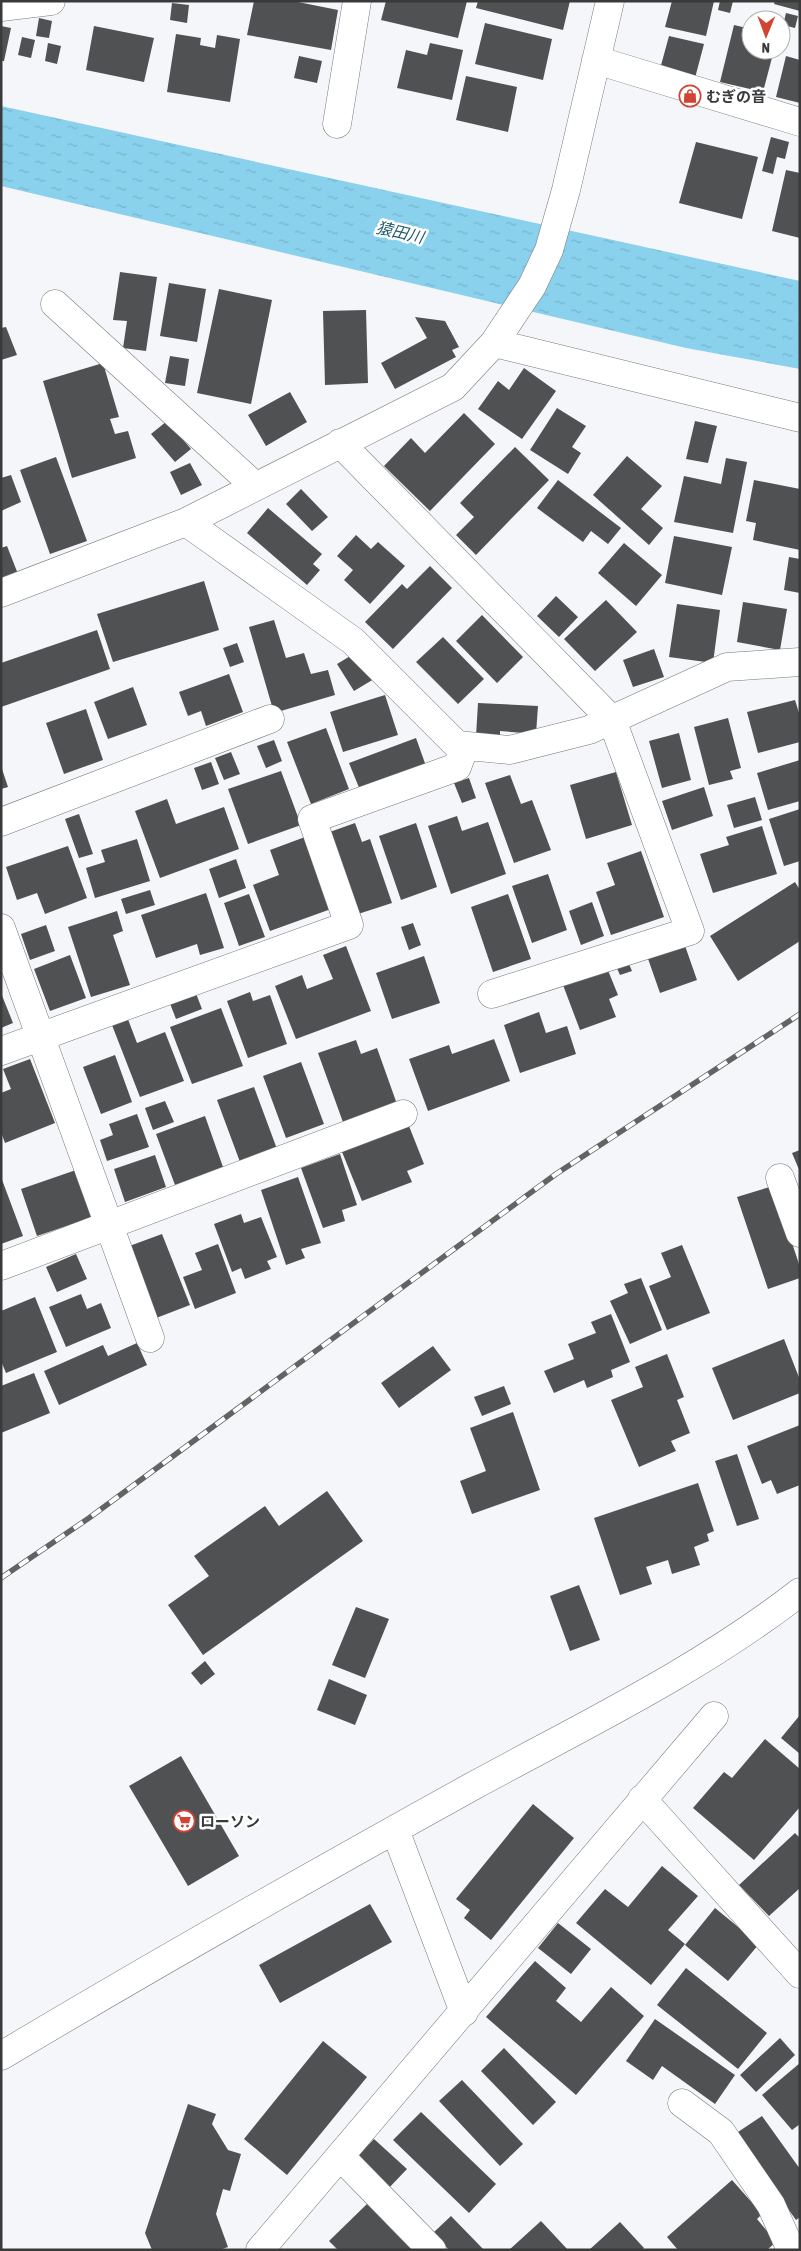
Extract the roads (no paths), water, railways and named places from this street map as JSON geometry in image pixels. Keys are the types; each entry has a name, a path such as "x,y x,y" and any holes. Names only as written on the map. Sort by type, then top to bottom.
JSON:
{"street":[{"path":"1,7 51,1"},
{"path":"337,124 357,1"},
{"path":"1,593 186,522 453,387 494,343 532,286 549,250 566,190 610,1"},
{"path":"596,60 800,122"},
{"path":"55,304 255,486"},
{"path":"494,343 800,418"},
{"path":"340,443 612,720 690,930 492,994"},
{"path":"186,522 353,641 457,745 510,750 589,730 727,667 800,662"},
{"path":"1,822 270,719"},
{"path":"1,1051 349,925 312,819 457,767 465,746"},
{"path":"1,928 150,1338"},
{"path":"1,1266 403,1114"},
{"path":"780,1178 800,1233"},
{"path":"1,2056 395,1830 656,1686 756,1626 800,1592"},
{"path":"260,2250 714,1716"},
{"path":"642,1799 800,1974"},
{"path":"395,1830 464,2012"},
{"path":"682,2103 721,2132 771,2205 791,2250"},
{"path":"341,2157 432,2250"}],"water":[{"name":"猿田川","path":"1,106 800,281 800,369 686,348 1,186"}],"railway":[{"path":"1,1578 89,1518 556,1174 800,1014"}],"place":[{"name":"むぎの音","path":"690,96"},
{"name":"ローソン","path":"184,1821"}]}
